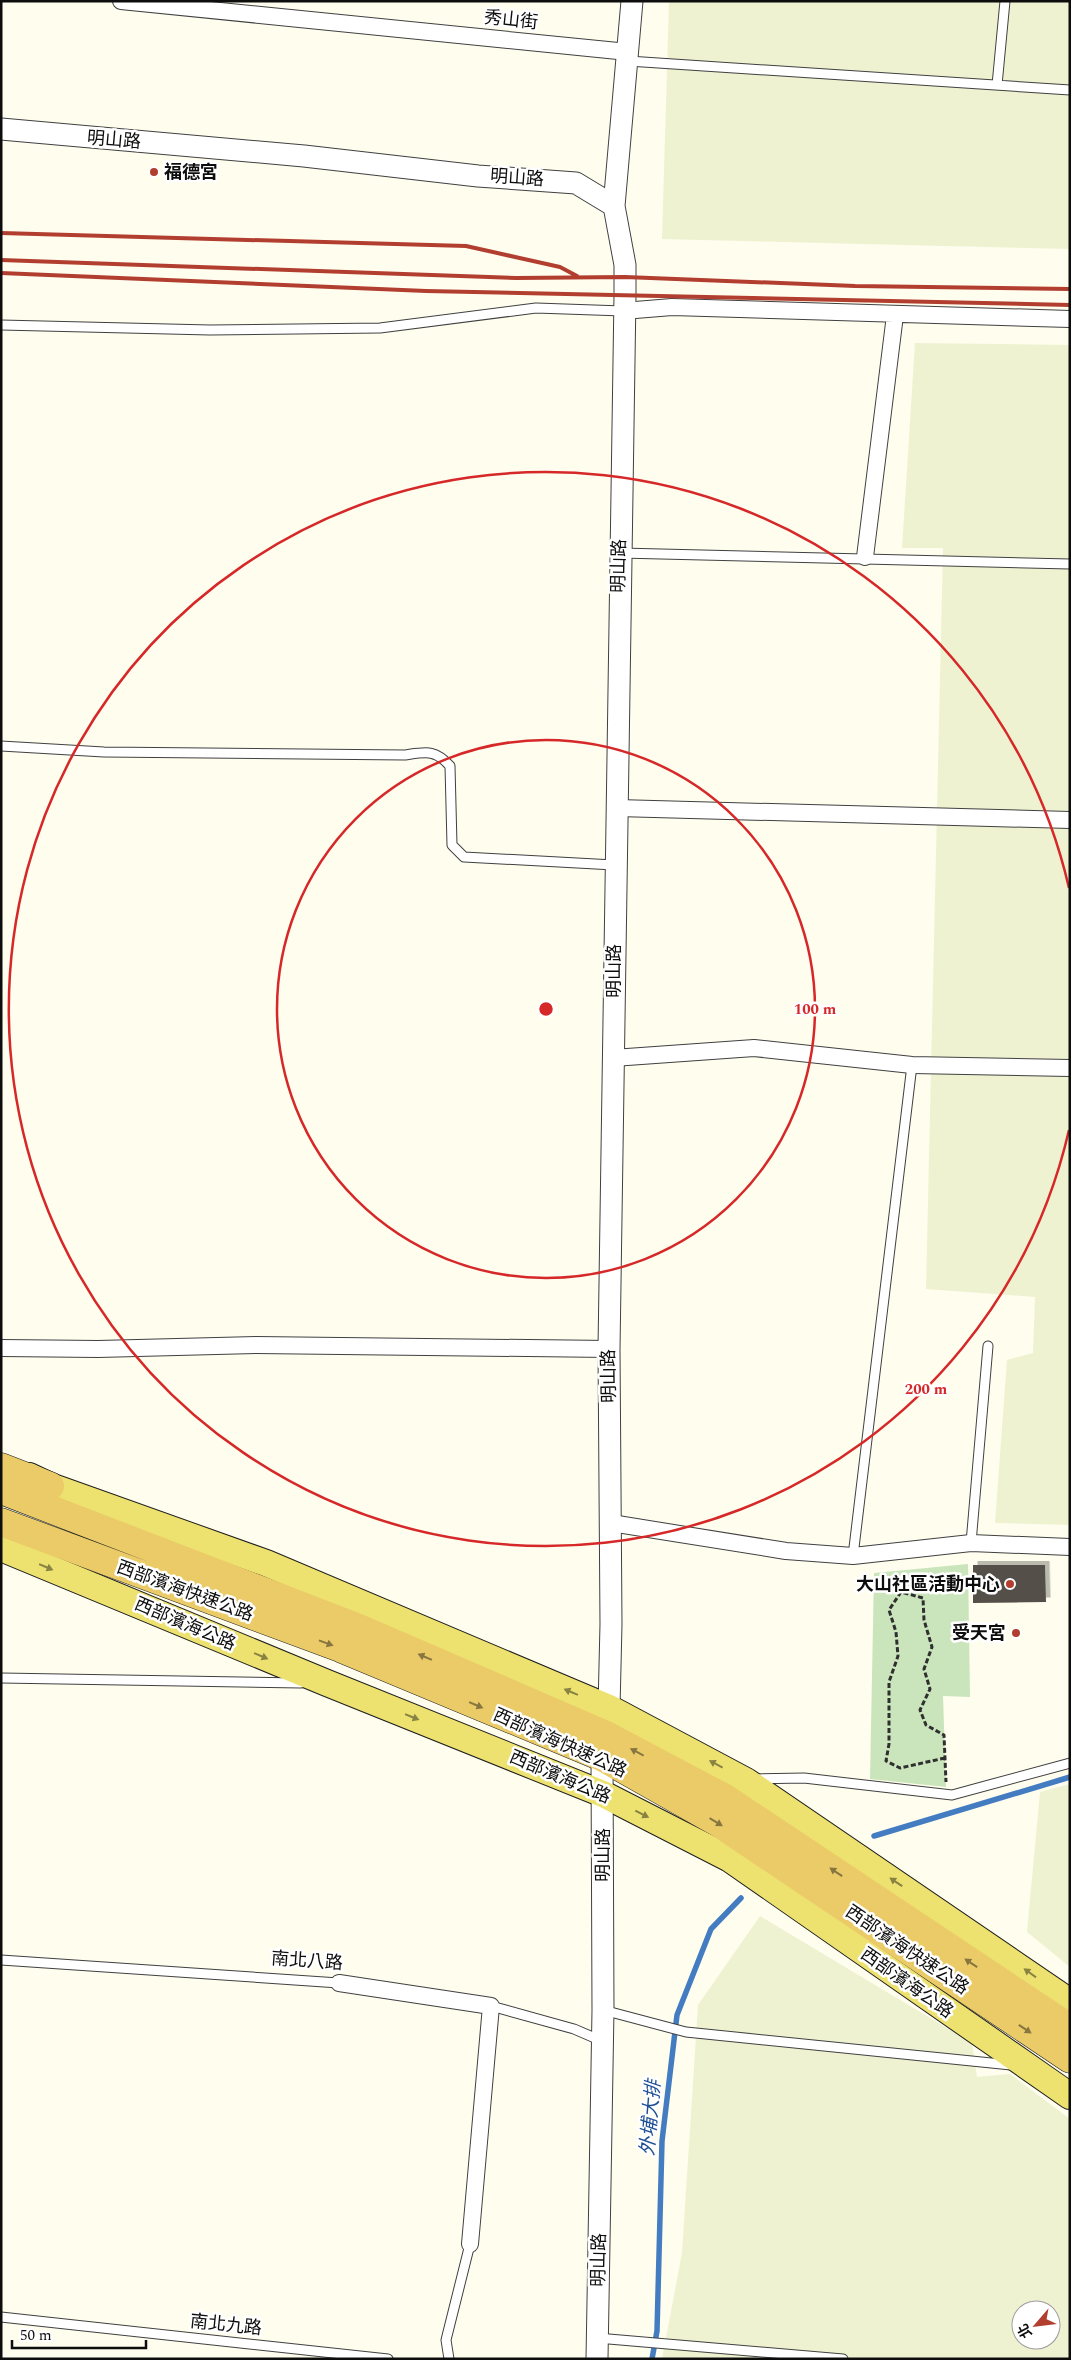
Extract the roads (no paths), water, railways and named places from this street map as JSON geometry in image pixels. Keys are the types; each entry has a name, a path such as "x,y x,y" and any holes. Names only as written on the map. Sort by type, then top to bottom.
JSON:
{"highway":[{"path":"1,1467 50,1486"},
{"name":"西部濱海快速公路","path":"1,1490 360,1628 604,1733 724,1798 1070,2028"},
{"name":"西部濱海快速公路","path":"1,1522 340,1648 604,1733 717,1822 1070,2059"}],"main road":[{"path":"1,1463 50,1486 266,1563 604,1733 744,1779 1014,1961 1070,2002"},
{"name":"西部濱海公路","path":"1,1548 327,1683 603,1794 730,1860 1070,2096"}],"street":[{"name":"秀山街","path":"121,1 628,57"},
{"path":"614,206 632,1"},
{"name":"明山路","path":"1,130 304,156 478,176 576,183 614,206 624,265 617,808 614,865 609,1349 611,1523 604,1733 603,2010 597,2348"},
{"path":"623,311 672,307 1070,319"},
{"path":"865,557 896,315"},
{"path":"617,808 1070,820"},
{"path":"613,1058 754,1048 912,1065 1070,1068"},
{"path":"1,1348 98,1349 256,1345 609,1349"},
{"path":"611,1523 786,1552 853,1556 971,1543 1070,1547"},
{"name":"南北八路","path":"339,1983 491,2006"},
{"path":"470,2244 491,2006"}],"lane":[{"path":"997,85 1005,1"},
{"path":"628,57 1070,90"},
{"path":"1,324 210,330 380,328 536,308 623,311"},
{"path":"620,552 865,557 1070,564"},
{"path":"1,746 104,752 405,755 424,752 440,754 450,766 452,845 464,857 614,865"},
{"path":"853,1556 912,1065"},
{"path":"971,1543 988,1346"},
{"path":"1,1678 327,1683"},
{"path":"744,1779 804,1778 952,1795 1070,1763"},
{"name":"南北八路","path":"1,1960 339,1983"},
{"name":"南北八路","path":"491,2006 574,2029 602,2041"},
{"path":"603,2010 686,2032 1026,2066"},
{"path":"449,2359 446,2340 470,2244"},
{"name":"南北九路","path":"1,2317 388,2359"},
{"path":"597,2348 646,2342 842,2359"}],"waterway":[{"path":"874,1836 1070,1777"},
{"name":"外埔大排","path":"652,2359 657,2331 662,2141 677,2015 711,1929 741,1898"}],"railway":[{"path":"1,233 466,246 560,267 577,276"},
{"path":"1,260 516,278 625,277 855,286 1070,289"},
{"path":"1,273 426,291 1070,305"}],"place":[{"name":"福德宮","path":"154,172"},
{"name":"大山社區活動中心","path":"1010,1584"},
{"name":"受天宮","path":"1016,1633"}]}
